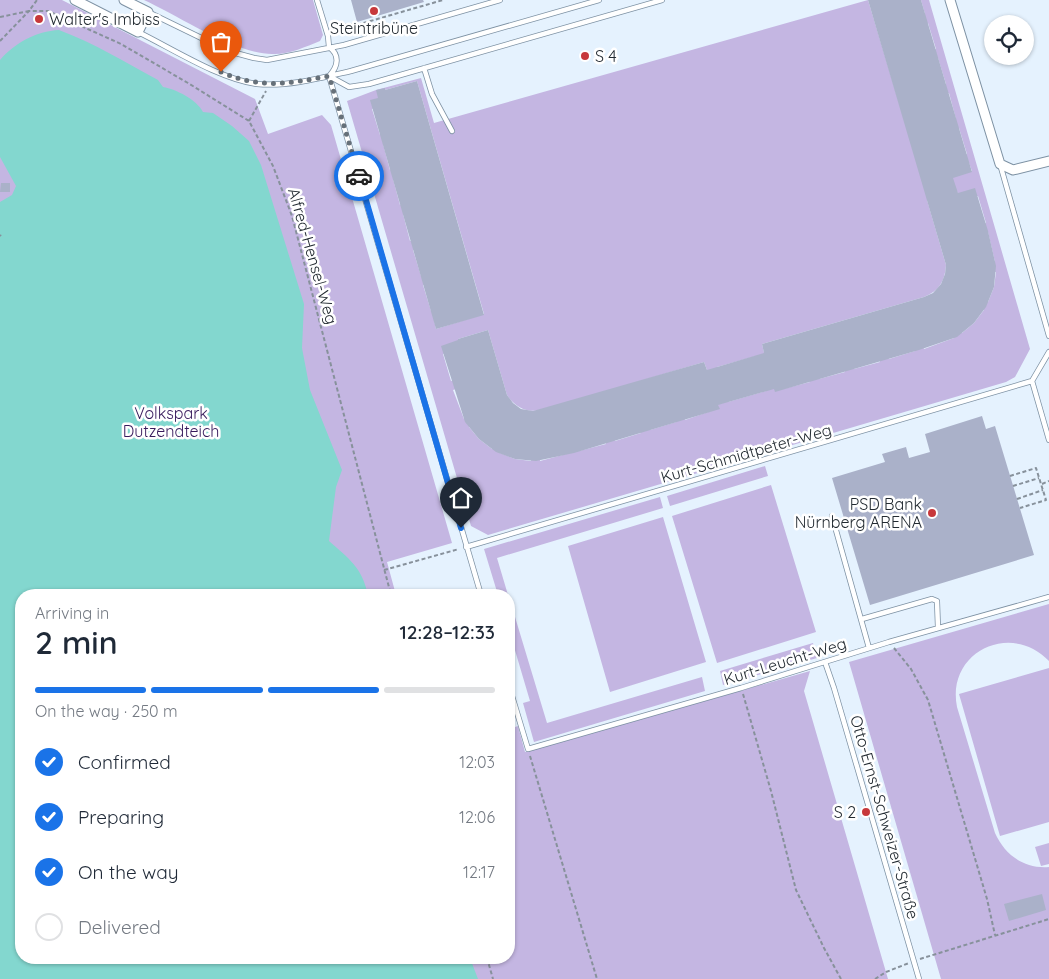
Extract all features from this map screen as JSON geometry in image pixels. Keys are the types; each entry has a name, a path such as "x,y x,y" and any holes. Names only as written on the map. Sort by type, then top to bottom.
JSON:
{"street":[{"path":"75,0 138,32 148,12 124,0"},
{"path":"950,0 1000,164 1013,170 1049,161"}],"lane":[{"path":"317,0 328,36 328,47"},
{"path":"148,12 216,46 254,58 275,59 344,45 500,0"},
{"path":"138,32 230,76 251,82 270,84 295,83 329,76 599,0"},
{"path":"329,76 349,87 369,84 662,0"},
{"path":"328,47 334,52 337,60 334,70 329,76"},
{"path":"424,68 432,94 452,131"},
{"path":"329,76 479,589"},
{"path":"1000,164 1049,336"},
{"path":"1049,352 1032,381 1049,440"},
{"name":"Kurt-Schmidtpeter-Weg","path":"466,547 1032,381"},
{"path":"832,516 870,648"},
{"name":"Kurt-Leucht-Weg","path":"528,749 741,688 888,642 1049,597"},
{"path":"862,619 932,599 937,601 938,628"},
{"name":"Otto-Ernst-Schweizer-Straße","path":"825,662 837,697 919,979"},
{"path":"515,706 528,749"}],"path":[{"path":"0,40 30,11 37,0"},
{"path":"324,24 360,24 443,0"},
{"path":"0,17 43,10 53,13 121,44 249,121 270,84"},
{"name":"Alfred-Hensel-Weg","path":"249,121 273,166 292,216 389,589"},
{"path":"1010,476 1036,468 1043,490 1046,500 1020,508"},
{"path":"1013,486 1039,478"},
{"path":"1041,484 1049,481"},
{"path":"1017,499 1043,490"},
{"path":"384,570 466,547"},
{"path":"888,642 911,669 928,700 996,935"},
{"path":"741,688 772,791 796,890 841,979"},
{"path":"528,749 596,979"},
{"path":"875,979 886,972 914,961 1049,919"},
{"path":"489,964 493,979"}],"green space":[{"name":"Volkspark Dutzendteich","path":"0,0 62,0 255,99 268,134 322,115 331,125 452,543 387,562 394,589 15,589 15,964 515,964 515,727 518,726 525,752 810,671 804,691 888,979 0,979"},
{"path":"144,0 313,0 323,35 320,41 290,52 272,54 257,52 224,41"},
{"path":"868,0 924,186 972,171 969,163 952,168 950,159 967,154 959,128 942,133 939,124 956,119 949,93 931,98 929,89 946,84 938,58 921,63 919,54 936,49 928,23 911,27 909,19 925,14 921,0 929,0 1030,349 1015,377 1006,382 488,535 471,526 347,101 376,90 421,78 434,123","holes":["417,81 484,314 436,329 434,320 451,315 448,306 431,311 423,285 441,280 438,271 421,276 413,250 430,244 428,236 410,241 403,214 420,209 417,201 400,205 393,179 410,174 407,166 390,170 383,144 399,139 397,131 380,135 372,109 389,104 385,90","957,191 960,201 978,196 986,223 968,228 971,237 988,232 995,262 977,263 977,272 996,272 994,287 988,302 972,294 968,301 984,310 974,323 962,333 952,318 944,323 954,338 924,349 918,331 910,334 915,351 889,359 883,342 875,345 880,362 854,369 848,352 840,354 845,372 819,379 813,362 805,364 810,382 783,389 777,372 769,374 762,344 924,297 934,292 940,285 943,281 946,265 927,200","488,330 507,395 514,403 527,410 543,410 704,362 715,391 706,394 711,411 685,420 680,402 671,404 676,422 650,430 645,413 636,415 641,433 615,441 610,424 601,426 606,444 579,451 575,434 566,436 570,453 540,461 539,443 531,443 531,461 515,459 500,453 508,437 501,433 492,449 479,439 469,427 484,417 480,410 464,419 453,390 471,384 468,376 451,381 443,354 461,349 458,339","756,356 766,391 728,402 717,367"]},
{"path":"765,466 768,476 670,506 667,496"},
{"path":"771,485 816,632 717,663 672,516"},
{"path":"660,497 663,508 497,558 506,589 496,589 484,549"},
{"path":"663,517 706,662 610,692 568,546"},
{"path":"1049,604 1049,661 1034,649 1017,644 1000,643 985,648 971,658 961,671 956,688 957,707 999,841 1016,859 1031,866 1049,867 1049,979 941,979 849,662"},
{"path":"515,617 547,723 702,677 705,691 534,742 523,703 530,701 515,650"},
{"path":"813,643 817,658 723,685 720,671"},
{"path":"1049,668 1049,822 1000,836 959,694"},
{"path":"1049,843 1049,864 1041,866 1035,847"}],"shaded area":[{"name":"Volkspark Dutzendteich","path":"59,30 85,41 158,80 163,87 174,90 196,103 203,112 213,113 249,141 261,165 304,304 302,348 310,390 342,470 336,487 329,541 354,564 366,589 15,589 15,964 472,964 478,979 0,979 0,202 12,195 16,186 0,157 0,60 19,43 34,35"}],"building":[{"name":"Steintribüne","path":"351,0 423,0 424,2 357,22"},
{"path":"868,0 921,0 972,172 953,178 958,193 975,188 996,266 994,287 986,307 974,323 957,337 919,350 775,392 774,389 718,405 720,409 574,453 536,461 515,459 496,452 479,439 465,422 441,346 458,339 488,330 507,395 521,409 533,411 704,362 707,370 764,353 762,344 924,297 933,293 941,284 946,265"},
{"path":"417,81 484,315 436,329 370,100 378,98 376,90 385,88 385,90"},
{"path":"1,183 10,183 10,192 0,192"},
{"name":"PSD Bank Nürnberg ARENA","path":"982,416 986,429 995,426 1034,555 870,605 832,478 885,462 882,454 906,447 909,458 930,452 925,434"},
{"path":"1042,894 1046,910 1009,921 1004,904"}],"way so far":[{"path":"221,72 244,81 259,84 295,83 329,76 359,176"}],"place":[{"name":"Steintribüne","path":"374,11"},
{"name":"Walter's Imbiss","path":"39,19"},
{"name":"S 4","path":"585,56"},
{"name":"PSD Bank Nürnberg ARENA","path":"932,513"},
{"name":"S 2","path":"866,812"}],"route":[{"path":"359,176 461,528"}]}
